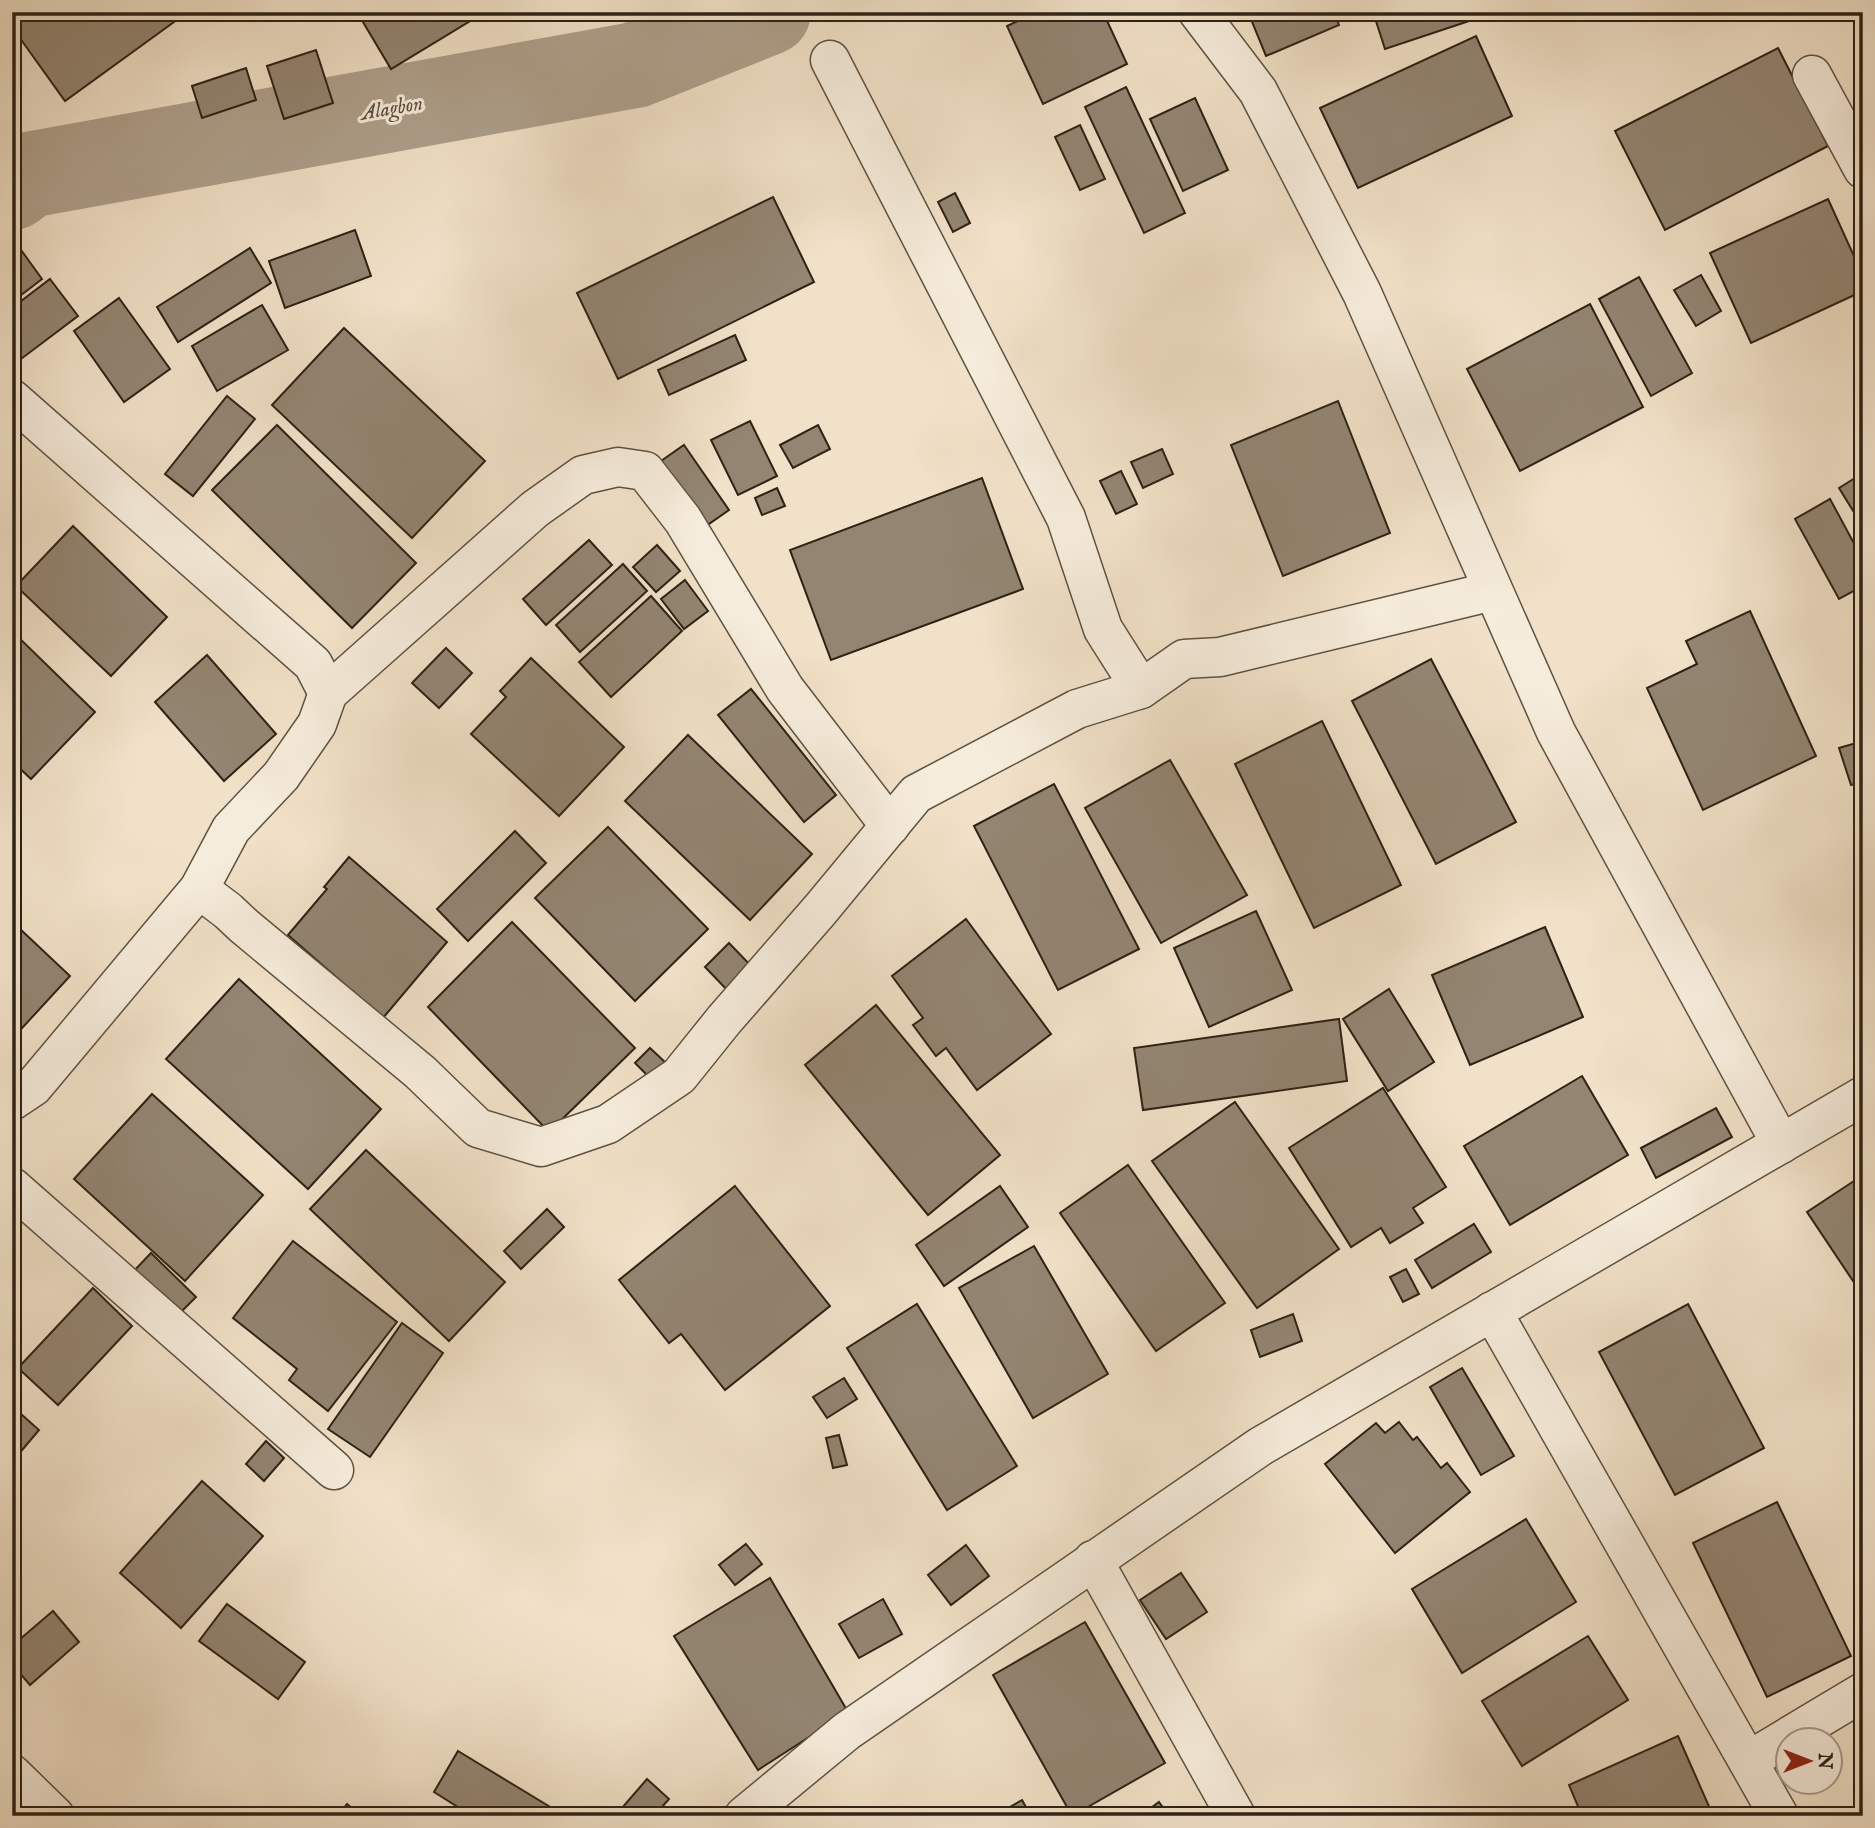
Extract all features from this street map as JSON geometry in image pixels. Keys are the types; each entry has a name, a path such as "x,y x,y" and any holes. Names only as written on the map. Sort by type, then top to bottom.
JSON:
{"street":[{"path":"1198,12 1258,91 1271,114 1362,293 1556,732 1781,1143"},
{"path":"830,60 1066,518 1103,629 1141,689"},
{"path":"1812,75 1863,169"},
{"path":"12,399 313,664 328,693"},
{"path":"12,1101 33,1087 199,889 232,829 281,776 317,724 328,693 535,509 583,475 618,467 645,471 683,520 785,689 890,826"},
{"path":"199,889 420,1072 478,1128 541,1147 608,1124 679,1076 916,794 1077,709 1141,689 1184,659 1220,657 1493,590"},
{"path":"744,1816 847,1731 1261,1446 1863,1096"},
{"path":"12,1187 334,1470"},
{"path":"1492,1311 1779,1816"},
{"path":"1093,1560 1236,1816"},
{"path":"1748,1762 1863,1692"},
{"path":"12,1774 55,1816"}],"building":[{"path":"12,12 168,12 174,22 65,101 12,27"},
{"path":"357,12 472,12 475,18 391,69"},
{"path":"1037,12 1103,12 1127,64 1043,104 1007,26"},
{"path":"1248,12 1334,12 1339,25 1266,56"},
{"path":"1380,12 1483,12 1484,16 1385,49 1374,15"},
{"path":"1476,36 1512,116 1358,188 1320,108"},
{"path":"1778,48 1828,146 1665,230 1615,131"},
{"path":"316,50 333,103 284,119 267,66"},
{"path":"246,68 256,100 202,118 192,86"},
{"path":"1126,87 1185,213 1144,233 1085,107"},
{"path":"1195,98 1228,170 1183,191 1150,119"},
{"path":"1080,125 1105,179 1080,190 1055,137"},
{"path":"955,193 970,223 953,232 938,202"},
{"path":"773,197 814,282 618,379 577,293"},
{"path":"1828,199 1863,276 1863,291 1751,343 1710,253"},
{"path":"355,230 371,276 285,308 269,261"},
{"path":"16,243 42,279 12,302 12,246"},
{"path":"250,248 271,283 178,342 157,307"},
{"path":"1701,275 1721,311 1696,326 1674,290"},
{"path":"1639,277 1692,373 1651,396 1599,299"},
{"path":"50,279 78,316 17,362 12,356 12,308"},
{"path":"119,298 170,369 124,402 74,331"},
{"path":"1590,304 1643,407 1520,471 1467,369"},
{"path":"262,305 288,350 217,391 192,346"},
{"path":"344,328 485,461 412,538 272,405"},
{"path":"735,335 746,360 669,395 658,370"},
{"path":"227,396 255,419 193,496 165,474"},
{"path":"1338,401 1390,533 1283,576 1231,445"},
{"path":"750,421 777,476 738,495 711,440"},
{"path":"277,425 416,563 352,628 212,490"},
{"path":"818,425 830,449 793,468 780,445"},
{"path":"684,445 729,510 706,526 661,461"},
{"path":"1162,449 1173,474 1143,488 1131,462"},
{"path":"1121,471 1137,504 1116,514 1100,481"},
{"path":"1863,473 1863,527 1839,488"},
{"path":"982,478 1023,589 831,660 790,550"},
{"path":"777,488 785,506 762,515 755,498"},
{"path":"1830,499 1863,560 1863,586 1839,599 1795,519"},
{"path":"73,526 167,617 111,676 16,586"},
{"path":"589,540 612,565 546,625 523,599"},
{"path":"657,545 680,571 656,592 633,567"},
{"path":"623,564 647,591 580,652 556,625"},
{"path":"685,580 708,611 684,629 661,599"},
{"path":"651,596 682,631 611,697 579,662"},
{"path":"1750,611 1816,756 1703,810 1647,688 1697,664 1686,641"},
{"path":"12,631 95,712 31,779 12,761"},
{"path":"446,648 472,673 439,708 412,683"},
{"path":"207,655 276,734 224,781 155,702"},
{"path":"531,658 624,747 559,816 471,734 506,697 500,691"},
{"path":"1431,659 1516,822 1436,864 1352,701"},
{"path":"751,689 836,795 804,822 718,715"},
{"path":"1322,721 1401,885 1314,928 1235,764"},
{"path":"688,735 812,854 750,920 625,801"},
{"path":"1863,741 1863,781 1851,785 1839,748"},
{"path":"1170,760 1247,895 1161,943 1085,808"},
{"path":"1054,784 1139,949 1058,990 974,826"},
{"path":"608,827 708,929 635,1001 535,898"},
{"path":"515,831 546,863 468,941 437,909"},
{"path":"349,857 447,942 383,1018 288,935 327,889 324,887"},
{"path":"1256,911 1292,990 1209,1027 1174,948"},
{"path":"966,919 1051,1034 977,1090 946,1048 936,1056 913,1025 923,1018 892,976"},
{"path":"512,922 635,1048 549,1132 428,1007"},
{"path":"1545,927 1583,1017 1470,1065 1432,975"},
{"path":"19,928 70,976 12,1039 12,935"},
{"path":"729,943 755,970 731,994 705,967"},
{"path":"239,979 381,1109 308,1189 166,1059"},
{"path":"1389,989 1434,1062 1388,1091 1343,1019"},
{"path":"876,1005 1000,1155 928,1215 805,1065"},
{"path":"1339,1019 1347,1081 1143,1110 1134,1048"},
{"path":"650,1048 666,1063 651,1079 635,1063"},
{"path":"1582,1076 1628,1155 1510,1225 1464,1146"},
{"path":"1383,1088 1446,1187 1413,1208 1423,1223 1390,1243 1381,1228 1351,1247 1289,1148"},
{"path":"152,1094 263,1195 185,1281 74,1179"},
{"path":"1235,1102 1339,1249 1257,1308 1152,1161"},
{"path":"1716,1108 1732,1137 1656,1178 1641,1148"},
{"path":"366,1150 505,1282 449,1341 310,1209"},
{"path":"1128,1165 1225,1303 1156,1351 1060,1213"},
{"path":"1863,1175 1863,1296 1807,1212"},
{"path":"735,1186 830,1306 725,1390 681,1334 669,1343 619,1280"},
{"path":"1000,1186 1028,1227 944,1286 916,1245"},
{"path":"547,1209 564,1227 521,1269 504,1251"},
{"path":"1474,1224 1491,1252 1432,1288 1415,1260"},
{"path":"293,1241 397,1322 328,1411 289,1380 297,1369 233,1318"},
{"path":"1034,1246 1108,1374 1033,1418 959,1288"},
{"path":"151,1253 196,1297 174,1319 131,1274"},
{"path":"1406,1269 1419,1294 1403,1302 1390,1277"},
{"path":"93,1288 132,1326 58,1405 18,1368"},
{"path":"917,1304 1017,1466 947,1510 847,1348"},
{"path":"1688,1304 1764,1448 1675,1495 1599,1352"},
{"path":"1293,1314 1302,1341 1260,1357 1251,1330"},
{"path":"402,1323 443,1353 370,1457 328,1429"},
{"path":"1462,1368 1514,1456 1481,1475 1430,1387"},
{"path":"844,1378 857,1399 827,1418 813,1397"},
{"path":"12,1406 39,1430 12,1462"},
{"path":"1399,1422 1413,1440 1417,1437 1441,1468 1447,1463 1470,1492 1395,1553 1325,1464 1376,1423 1385,1433"},
{"path":"839,1435 847,1465 833,1468 826,1438"},
{"path":"266,1441 284,1458 264,1481 246,1464"},
{"path":"202,1481 263,1536 181,1628 120,1573"},
{"path":"1777,1502 1851,1656 1767,1697 1693,1543"},
{"path":"1526,1519 1576,1602 1462,1673 1412,1589"},
{"path":"746,1544 762,1564 735,1585 719,1565"},
{"path":"966,1545 989,1576 951,1605 928,1575"},
{"path":"1181,1573 1207,1612 1166,1639 1140,1600"},
{"path":"770,1578 848,1712 758,1770 674,1636"},
{"path":"883,1599 902,1634 859,1658 839,1624"},
{"path":"227,1604 305,1662 278,1699 199,1641"},
{"path":"53,1611 79,1642 30,1685 12,1664 12,1646"},
{"path":"1085,1622 1165,1763 1072,1816 993,1675"},
{"path":"1588,1636 1628,1700 1522,1766 1482,1701"},
{"path":"1678,1736 1711,1811 1699,1816 1582,1816 1569,1785"},
{"path":"458,1751 565,1816 472,1816 434,1792"},
{"path":"647,1779 669,1799 654,1816 615,1816"},
{"path":"1022,1800 1031,1816 994,1816"},
{"path":"1159,1802 1169,1816 1140,1816"},
{"path":"347,1804 362,1816 338,1816"}],"waterway":[{"name":"Alagbon","path":"12,187 28,175 635,65 768,12"}]}
